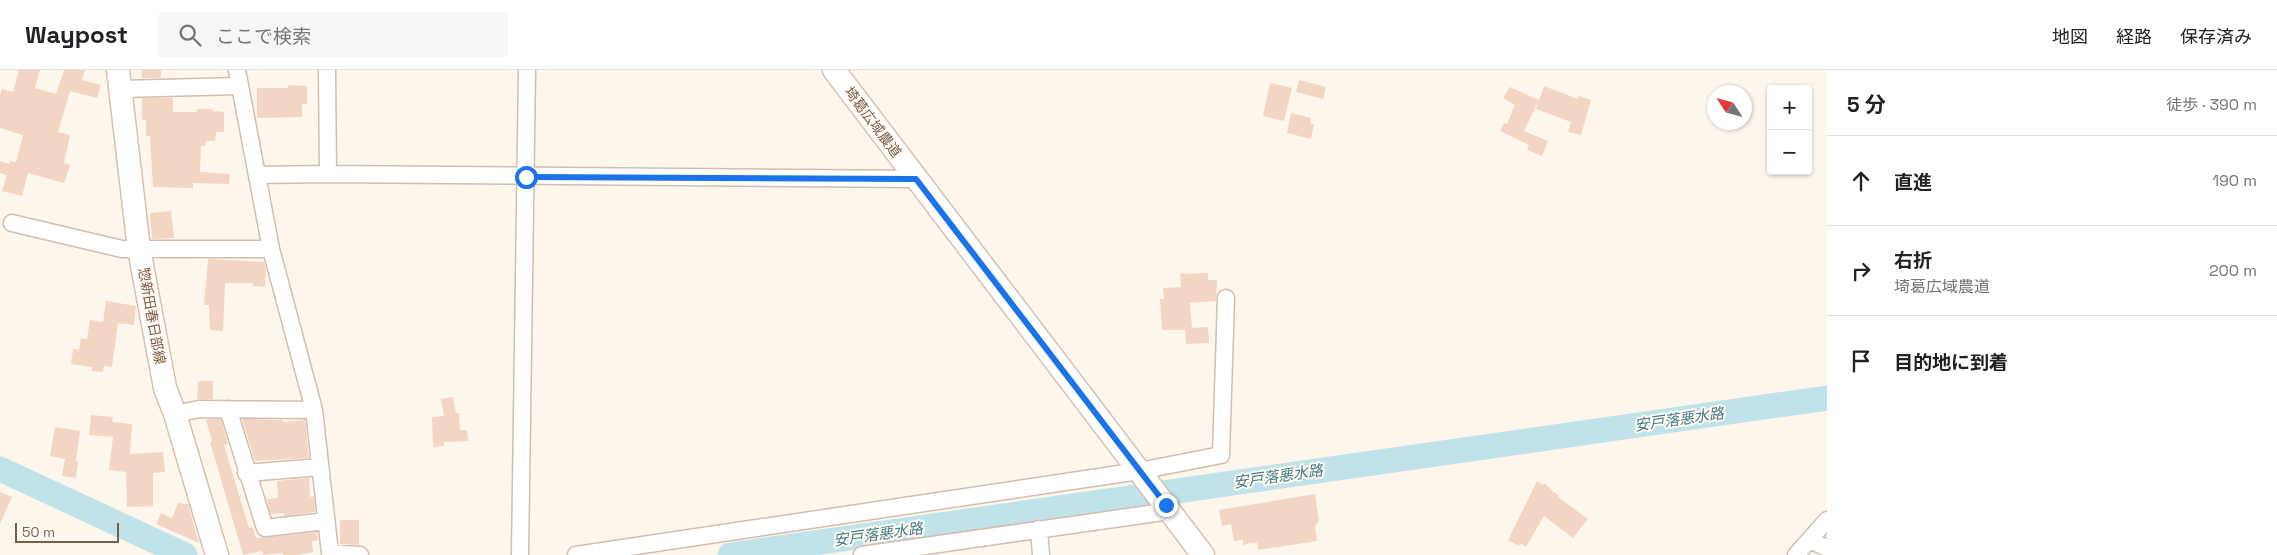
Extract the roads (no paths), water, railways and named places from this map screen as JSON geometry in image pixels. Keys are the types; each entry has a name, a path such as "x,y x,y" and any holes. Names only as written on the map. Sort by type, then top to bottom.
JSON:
{"street":[{"path":"326,70 328,174"},
{"path":"520,555 527,70"},
{"name":"埼葛広域農道","path":"834,70 1203,555"},
{"path":"119,80 239,78 271,249 314,410 330,554 360,555"},
{"name":"惣新田春日部線","path":"119,80 140,249 165,388 175,414 217,555"},
{"path":"257,175 916,179"},
{"path":"12,223 122,249 271,249"},
{"path":"576,555 1141,474 1221,455 1226,298"},
{"path":"175,414 200,409 314,410"},
{"path":"228,409 246,473 265,528 326,521"},
{"path":"246,473 320,467"},
{"path":"862,555 1168,508"},
{"path":"1796,555 1827,520"},
{"path":"1039,529 1041,555"},
{"path":"1810,540 1827,548"}],"waterway":[{"name":"安戸落悪水路","path":"730,555 1827,398"},
{"name":"安戸落悪水路","path":"0,469 185,555"}]}
